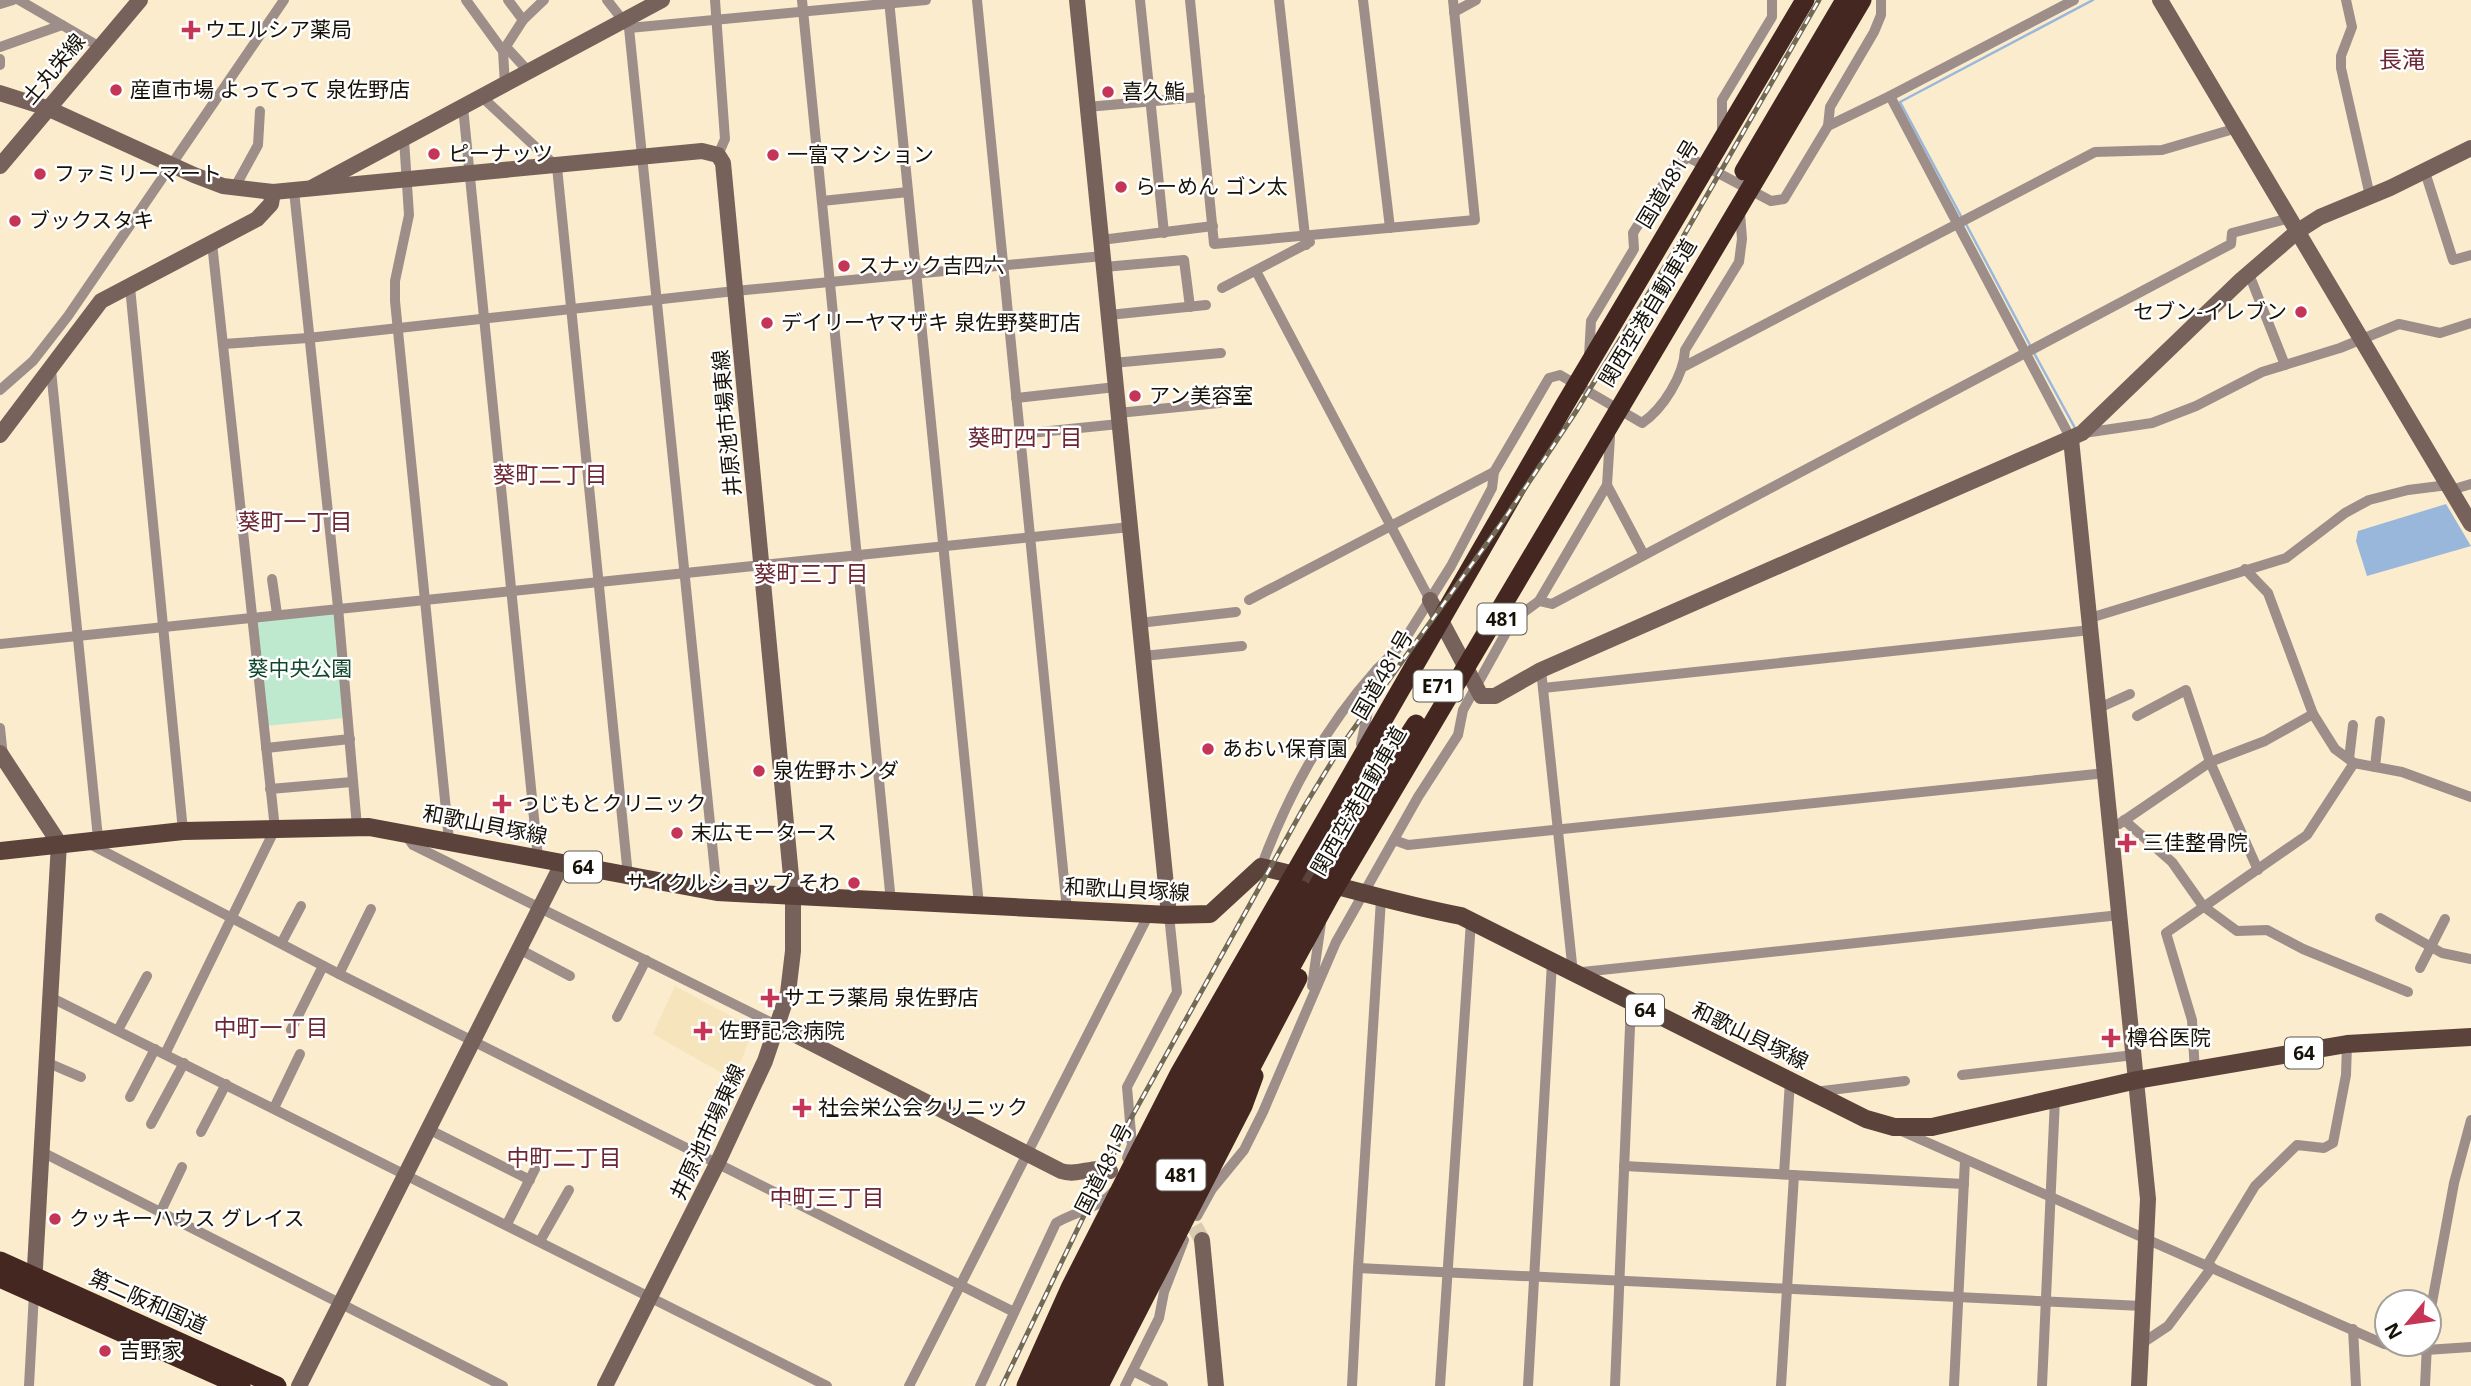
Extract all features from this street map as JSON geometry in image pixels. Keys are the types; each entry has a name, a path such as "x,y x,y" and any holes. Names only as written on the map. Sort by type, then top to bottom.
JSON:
{"highway":[{"name":"国道481号","path":"1026,1386 1047,1334 1173,1084 1589,362 1805,0"},
{"name":"関西空港自動車道","path":"1073,1386 1145,1232 1406,739 1845,0"},
{"name":"関西空港自動車道","path":"1055,1386 1116,1258 1193,1110 1372,807 1863,0"},
{"name":"481","path":"1073,1386 1221,1100 1342,886 1473,680 1740,213 1868,0"},
{"path":"1083,1386 1310,954 1348,888 1372,807"},
{"path":"1032,1386 1177,1106 1266,946 1326,851 1372,807"},
{"name":"481","path":"1042,1386 1198,1086 1244,959"},
{"name":"481","path":"1099,1386 1242,1106 1296,968"},
{"name":"第二阪和国道","path":"0,1261 34,1285 241,1386"},
{"name":"第二阪和国道","path":"0,1278 34,1285 277,1386"},
{"path":"1089,1386 1108,1340"},
{"path":"1042,1386 1056,1341"}],"main road":[{"name":"和歌山貝塚線","path":"0,851 89,839 183,831 357,827 449,840 717,892 1169,915 1210,914 1261,867 1342,886 1381,899 1461,916 1866,1119 1894,1127 1932,1127 2137,1080 2195,1073 2347,1044 2471,1037"}],"street":[{"name":"土丸栄線","path":"0,166 140,0"},
{"path":"0,390 33,360 61,325 284,0"},
{"path":"466,0 504,49 529,72"},
{"path":"508,0 523,20"},
{"path":"505,85 504,49 523,20 544,0"},
{"path":"607,0 627,24 717,892"},
{"path":"300,191 627,24 662,0"},
{"path":"0,93 47,108 170,164 235,187 273,192 470,176 702,151 718,155 725,139 715,0"},
{"path":"802,0 891,902"},
{"path":"627,24 717,20 926,0"},
{"path":"976,0 1067,910"},
{"path":"980,1386 1056,1223 1106,1200 1113,1192 1132,1145 1126,1087 1177,992 1077,0"},
{"path":"1140,0 1164,233"},
{"path":"1190,0 1214,244 1304,240 1329,233 1475,220 1452,0"},
{"path":"1279,0 1304,240"},
{"path":"1363,0 1390,228"},
{"path":"1454,12 1476,0"},
{"path":"1722,138 1722,100 1772,17 1772,0"},
{"path":"1589,362 1591,321 1634,248 1633,233 1673,169 1688,157 1771,201 1783,199 1828,126 1830,107 1874,32 1881,15 1881,0"},
{"path":"1828,126 2074,0"},
{"path":"2160,0 2471,524"},
{"path":"2346,0 2352,27 2341,56 2341,68 2370,196"},
{"path":"0,4 21,1 100,47"},
{"path":"889,2 979,905"},
{"path":"0,47 62,25"},
{"path":"0,59 0,65"},
{"path":"1890,96 2026,353 2076,436 2106,773 2118,825 2120,915 2148,1199 2139,1386"},
{"path":"482,97 556,167 628,876"},
{"path":"1087,107 1200,97"},
{"path":"463,107 482,320 538,858"},
{"path":"235,187 258,145 260,111"},
{"path":"1261,867 1306,764 1344,706 1402,644 1430,600 1492,488 1494,472 1549,378 1560,375 1642,423 1654,415 1685,366 2095,152 2162,150 2237,128"},
{"path":"404,139 409,215 395,281 449,840"},
{"path":"1539,601 1552,604 2026,353 2231,244 2232,233 2294,224 2320,217 2425,172 2471,148"},
{"name":"井原池市場東線","path":"605,1386 718,1163 778,1026 791,971 793,897 723,163 718,155"},
{"path":"2425,172 2453,260 2471,255"},
{"path":"300,191 308,338 338,607 357,827"},
{"path":"0,435 101,301 266,212 273,192"},
{"path":"822,201 908,192"},
{"path":"1685,366 1685,350 1739,262 1742,239 1740,213"},
{"path":"1256,271 1481,696 1495,696 1541,670 2104,422 2249,274 2294,224"},
{"path":"1103,254 1164,233 1213,226"},
{"path":"1222,288 1256,271 1304,240"},
{"path":"131,1097 160,1051 234,918 275,829 212,243"},
{"path":"223,344 308,338 1103,254 1184,260 1190,307"},
{"path":"2249,274 2285,365"},
{"path":"130,287 183,831"},
{"path":"1109,315 1206,305"},
{"path":"2104,422 2152,423 2196,406 2262,372 2399,324 2440,333 2471,323"},
{"path":"1114,363 1221,353"},
{"path":"51,370 78,635 89,839 282,942 323,967 474,1039 1014,1311"},
{"path":"1016,397 1116,387"},
{"path":"1020,434 1220,403"},
{"path":"1125,1386 1159,1318 1164,1292 1183,1242 1212,1189 1244,1150 1336,942 1363,892 1458,735 1473,680 1513,620 1539,601 1607,485 1610,437"},
{"path":"1249,600 1494,472"},
{"path":"1543,688 2091,624 2293,554 2345,513 2369,500 2408,490 2471,484"},
{"path":"1607,485 1644,555"},
{"path":"0,644 1130,527"},
{"path":"2245,569 2267,593 2313,714 2335,749 2351,761 2402,772 2471,797"},
{"path":"272,579 277,614"},
{"path":"1139,622 1236,611"},
{"path":"1143,656 1242,646"},
{"path":"1348,780 1365,736 1377,669"},
{"path":"1541,670 1573,974 2120,915"},
{"path":"2137,716 2186,690 2210,762 2258,870"},
{"path":"2099,708 2130,694"},
{"path":"2118,825 2210,762 2265,741 2313,714"},
{"path":"2375,766 2380,721"},
{"path":"2195,1073 2192,1020 2166,933 2307,835 2351,761 2353,725"},
{"path":"0,728 1,755 59,843 29,1386"},
{"path":"266,748 350,739"},
{"path":"1394,840 1408,845 1557,831 2106,773"},
{"path":"270,789 352,782"},
{"path":"2118,825 2172,862 2203,905 2237,931 2267,930 2303,949 2408,992"},
{"path":"404,832 412,845 778,1026 1027,1154 1072,1175 1102,1168 1110,1171"},
{"path":"299,1386 562,864"},
{"path":"1352,1386 1381,899"},
{"path":"282,942 301,906"},
{"path":"339,974 371,909"},
{"path":"909,1386 1149,914"},
{"path":"2380,918 2442,953 2471,959"},
{"path":"2420,968 2445,919"},
{"path":"1440,1386 1471,921"},
{"path":"1286,1056 1314,979 1321,923"},
{"path":"519,949 570,976"},
{"path":"617,1017 646,960"},
{"path":"1528,1386 1552,962"},
{"path":"291,1030 323,967"},
{"path":"118,1030 147,976"},
{"path":"50,997 827,1386"},
{"path":"1615,1386 1631,1003"},
{"path":"2141,1344 2168,1326 2209,1266 2268,1170 2297,1145 2324,1148 2333,1143 2347,1044"},
{"path":"274,1108 300,1054"},
{"path":"1962,1075 2134,1055"},
{"path":"46,1062 81,1077"},
{"path":"151,1124 184,1063"},
{"path":"1781,1386 1787,1289 1790,1081"},
{"path":"1813,1092 1905,1081"},
{"path":"201,1132 226,1084"},
{"path":"2042,1386 2055,1099"},
{"path":"2435,1288 2454,1184 2471,1120"},
{"path":"1894,1127 1965,1160 2146,1236 2373,1339"},
{"path":"428,1129 530,1180"},
{"path":"42,1152 503,1386"},
{"path":"1954,1386 1965,1160"},
{"path":"1624,1166 1964,1184"},
{"path":"160,1213 182,1167"},
{"path":"507,1224 536,1169"},
{"path":"540,1241 569,1190"},
{"path":"1202,1240 1216,1386"},
{"path":"1358,1268 2142,1306"},
{"path":"2353,1329 2356,1386"},
{"path":"2443,1347 2471,1347"},
{"path":"2425,1386 2426,1358"},
{"path":"1133,1371 1163,1386"}],"shaded area":[{"name":"佐野記念病院","path":"675,986 753,1028 742,1059 729,1077 653,1034"}],"green space":[{"name":"葵中央公園","path":"334,612 344,718 266,726 256,619"}],"water":[{"path":"2446,504 2471,546 2367,576 2356,541 2358,531"}],"waterway":[{"path":"1962,218 1900,102 2093,0"},
{"path":"1966,224 2030,345"},
{"path":"2033,351 2075,428"}],"tunnel":[{"path":"1178,1210 1189,1216 1202,1240"}],"railway":[{"path":"1002,1386 1130,1120 1304,807 1342,745 1503,521 1577,410 1683,237 1819,0"}],"place":[{"name":"ウエルシア薬局","path":"191,30"},
{"name":"産直市場 よってって 泉佐野店","path":"116,90"},
{"name":"喜久鮨","path":"1108,92"},
{"name":"ピーナッツ","path":"434,154"},
{"name":"一富マンション","path":"773,155"},
{"name":"ファミリーマート","path":"40,174"},
{"name":"らーめん ゴン太","path":"1121,187"},
{"name":"ブックスタキ","path":"15,221"},
{"name":"スナック吉四六","path":"844,266"},
{"name":"セブン-イレブン","path":"2301,312"},
{"name":"デイリーヤマザキ 泉佐野葵町店","path":"767,323"},
{"name":"アン美容室","path":"1135,396"},
{"name":"あおい保育園","path":"1208,749"},
{"name":"泉佐野ホンダ","path":"759,771"},
{"name":"つじもとクリニック","path":"502,804"},
{"name":"末広モータース","path":"677,833"},
{"name":"三佳整骨院","path":"2127,843"},
{"name":"サイクルショップ そわ","path":"854,883"},
{"name":"サエラ薬局 泉佐野店","path":"770,998"},
{"name":"佐野記念病院","path":"703,1031"},
{"name":"樽谷医院","path":"2111,1038"},
{"name":"社会栄公会クリニック","path":"802,1108"},
{"name":"クッキーハウス グレイス","path":"55,1219"},
{"name":"吉野家","path":"105,1351"}],"district":[{"name":"長滝","path":"2402,60"},
{"name":"葵町四丁目","path":"1025,438"},
{"name":"葵町二丁目","path":"550,475"},
{"name":"葵町一丁目","path":"295,522"},
{"name":"葵町三丁目","path":"811,574"},
{"name":"中町一丁目","path":"271,1028"},
{"name":"中町二丁目","path":"564,1158"},
{"name":"中町三丁目","path":"827,1198"}]}
